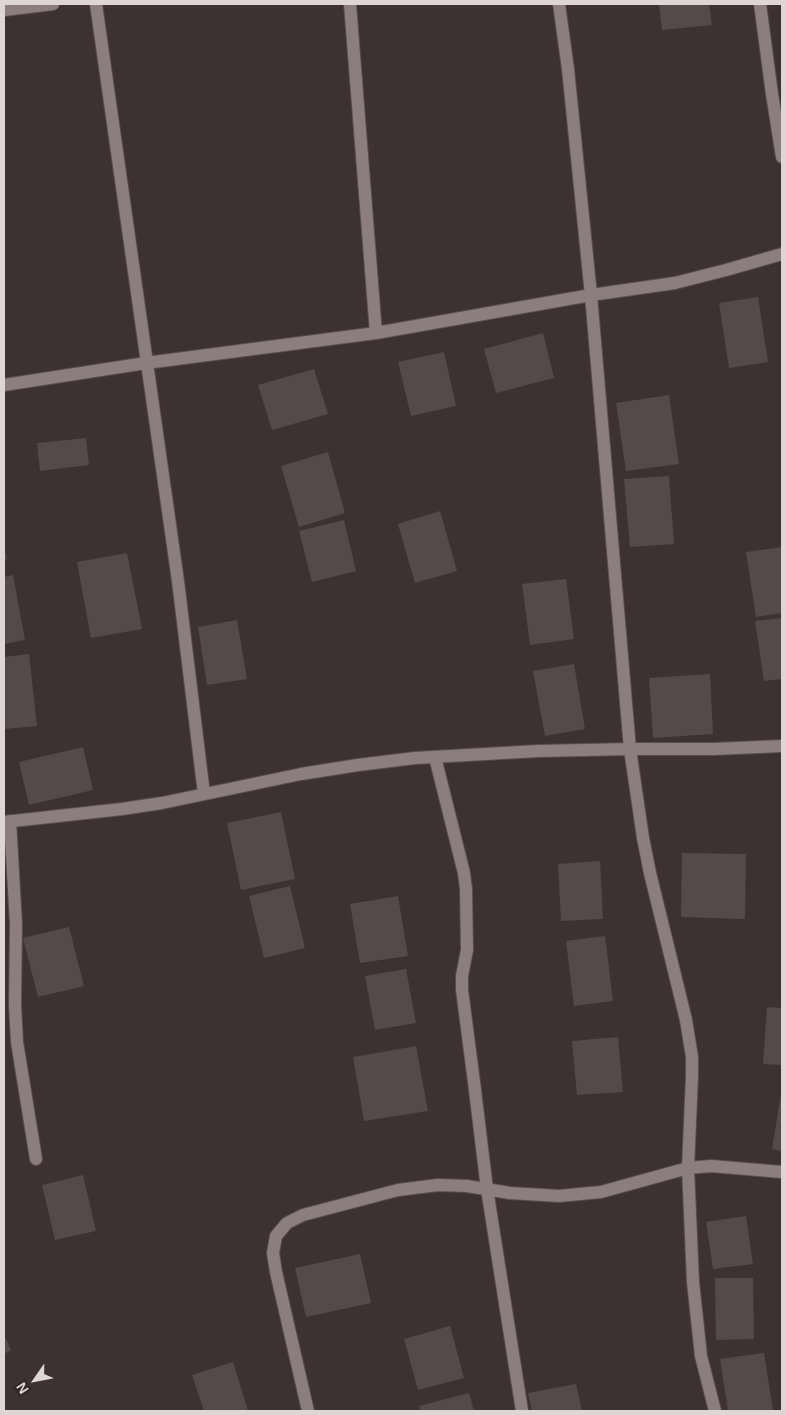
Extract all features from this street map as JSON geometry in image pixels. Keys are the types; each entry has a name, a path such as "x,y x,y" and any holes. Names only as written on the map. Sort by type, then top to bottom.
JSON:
{"street":[{"path":"4,10 53,4"},
{"path":"96,4 178,581 204,794"},
{"path":"350,4 376,332"},
{"path":"559,4 568,68 591,296 630,749 648,864 686,1020 692,1057 688,1168 693,1282 701,1356 714,1411"},
{"path":"760,4 782,157"},
{"path":"4,385 146,363 376,332 675,283 782,254"},
{"path":"36,1159 17,1042 16,924 7,821 162,803 358,764 538,751 714,749 782,746"},
{"path":"435,757 466,889 467,950 462,976 462,990 487,1189 522,1411"},
{"path":"308,1411 273,1253 276,1236 287,1223 303,1215 398,1190 438,1185 467,1186 559,1196 601,1192 688,1168 711,1166 782,1172"}],"building":[{"path":"659,4 709,4 712,25 662,30"},
{"path":"758,297 768,362 729,368 719,303"},
{"path":"543,333 554,378 496,393 484,349"},
{"path":"444,352 456,406 411,416 398,362"},
{"path":"314,369 328,414 272,430 258,385"},
{"path":"669,395 679,464 626,471 616,403"},
{"path":"86,438 89,465 40,471 37,443"},
{"path":"328,452 345,513 299,527 281,466"},
{"path":"669,476 674,544 630,547 624,479"},
{"path":"440,511 457,571 415,583 398,524"},
{"path":"344,520 356,571 312,582 299,531"},
{"path":"4,546 7,559 4,560"},
{"path":"782,547 782,613 756,617 746,552"},
{"path":"127,553 142,629 91,638 77,562"},
{"path":"13,575 25,640 4,644 4,577"},
{"path":"566,579 574,639 530,645 522,584"},
{"path":"782,618 782,679 764,681 755,621"},
{"path":"237,620 247,679 207,685 198,627"},
{"path":"29,654 37,726 4,729 4,657"},
{"path":"574,664 585,729 545,736 533,671"},
{"path":"710,674 713,734 653,738 649,678"},
{"path":"83,747 93,790 29,805 19,762"},
{"path":"281,812 295,879 241,890 227,823"},
{"path":"682,853 746,854 745,919 681,917"},
{"path":"600,861 603,919 561,921 558,864"},
{"path":"290,886 305,948 264,958 249,896"},
{"path":"398,896 408,956 360,963 350,904"},
{"path":"69,927 84,986 38,997 23,938"},
{"path":"605,936 613,1001 574,1006 566,941"},
{"path":"406,969 416,1023 375,1030 365,976"},
{"path":"767,1007 782,1008 782,1065 763,1064"},
{"path":"618,1037 623,1092 577,1095 572,1041"},
{"path":"416,1046 428,1111 364,1121 353,1057"},
{"path":"782,1094 782,1151 772,1149"},
{"path":"83,1175 96,1231 55,1240 42,1185"},
{"path":"746,1216 753,1264 713,1269 706,1222"},
{"path":"360,1254 371,1303 306,1317 295,1268"},
{"path":"715,1278 753,1278 754,1339 716,1340"},
{"path":"450,1326 464,1378 418,1390 404,1339"},
{"path":"4,1335 11,1350 4,1354"},
{"path":"764,1353 773,1410 728,1411 720,1359"},
{"path":"233,1362 248,1411 204,1411 192,1375"},
{"path":"576,1384 582,1411 532,1411 528,1393"},
{"path":"469,1393 474,1411 421,1411 419,1406"}]}
